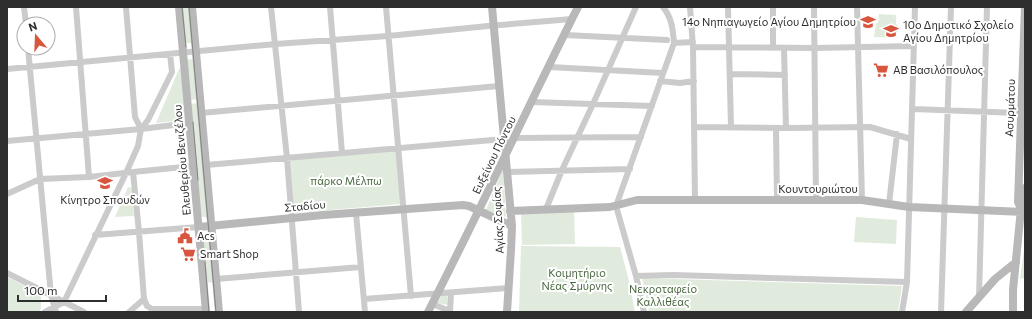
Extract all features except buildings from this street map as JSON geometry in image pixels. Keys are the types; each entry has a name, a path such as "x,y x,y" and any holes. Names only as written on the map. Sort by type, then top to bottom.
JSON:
{"street":[{"path":"76,7 89,177"},
{"path":"126,7 135,117 141,129"},
{"name":"Ελευθερίου Βενιζέλου","path":"179,7 206,311"},
{"path":"192,7 219,312"},
{"path":"271,7 287,158 299,312"},
{"path":"330,7 342,153"},
{"path":"386,7 411,296"},
{"name":"Αγίας Σοφίας","path":"492,7 512,226 507,312"},
{"name":"Ευξείνου Πόντου","path":"428,312 481,212 505,155 578,7"},
{"path":"546,209 562,170 636,7"},
{"path":"644,312 636,276 616,206 674,43 673,29 670,19 663,7"},
{"path":"690,7 694,81 695,200"},
{"path":"728,7 731,127"},
{"path":"773,7 773,48"},
{"path":"814,7 816,200"},
{"path":"858,7 862,200"},
{"path":"902,312 907,282 915,7"},
{"path":"941,312 951,7"},
{"path":"979,297 987,7"},
{"name":"Ασυρμάτου","path":"1021,211 1018,202 1025,7"},
{"path":"7,69 572,19"},
{"path":"565,35 667,40"},
{"path":"674,43 729,47 773,48 913,46"},
{"path":"784,48 786,128"},
{"path":"45,312 55,309 64,302 95,235 129,173 138,146 141,129 148,120 172,72 170,54"},
{"path":"29,56 51,295 55,309"},
{"path":"549,67 663,73"},
{"path":"730,74 785,75"},
{"path":"660,81 680,83 694,81"},
{"path":"201,113 499,86"},
{"path":"531,102 652,106"},
{"path":"913,109 1021,113"},
{"path":"7,141 141,129 190,122"},
{"path":"694,127 786,128 860,126 876,127 911,139"},
{"path":"776,128 777,200"},
{"path":"503,130 509,133 518,130"},
{"path":"889,204 897,134"},
{"path":"514,138 641,137"},
{"path":"206,165 504,139"},
{"path":"7,194 40,179 89,177 193,166"},
{"path":"506,172 630,169"},
{"path":"129,173 139,232 144,299 147,306 152,309 206,311"},
{"name":"Ασυρμάτου","path":"1013,312 1013,290 1021,211 1024,203 1025,188"},
{"name":"Κουντουριώτου","path":"510,211 610,207 637,200 862,200 909,207 1021,211"},
{"name":"Σταδίου","path":"95,235 463,205 469,206 512,226"},
{"path":"356,213 365,312"},
{"path":"966,312 995,279 1016,262"},
{"path":"216,279 361,267"},
{"path":"7,273 84,312"},
{"path":"636,276 673,275 907,282"},
{"path":"364,299 508,288"},
{"path":"432,304 450,312 451,293"},
{"path":"130,312 144,299"}],"green space":[{"path":"181,7 190,7 193,43 184,43"},
{"path":"879,14 896,15 896,24 898,25 897,38 874,37"},
{"path":"195,59 199,99 189,100 184,60"},
{"path":"181,68 186,120 156,123 179,69"},
{"path":"199,103 209,218 199,216 189,104"},
{"name":"πάρκο Μέλπω","path":"397,150 401,204 294,213 290,158"},
{"path":"503,169 506,217 486,210"},
{"path":"128,187 132,188 134,216 115,217"},
{"path":"574,209 575,244 522,245 521,213"},
{"path":"856,217 897,220 896,244 854,242"},
{"path":"210,234 214,282 205,283 200,235"},
{"path":"1025,242 1025,278 1020,279"},
{"name":"Κοιμητήριο Νέας Σμύρνης","path":"521,246 620,247 635,312 519,312"},
{"path":"7,277 41,296 41,309 39,312 7,312"},
{"name":"Νεκροταφείο Καλλιθέας","path":"642,278 902,286 898,312 649,312"},
{"path":"442,295 447,295 448,305 437,303"}],"tram line":[{"path":"182,7 186,47"},
{"path":"189,7 216,312"},
{"path":"193,122 198,180"},
{"path":"205,262 209,312"}],"place":[{"name":"14ο Νηπιαγωγείο Αγίου Δημητρίου","path":"868,22"},
{"name":"10ο Δημοτικό Σχολείο Αγίου Δημητρίου","path":"891,31"},
{"name":"ΑΒ Βασιλόπουλος","path":"881,70"},
{"name":"Κίνητρο Σπουδών","path":"105,183"},
{"name":"Acs","path":"185,236"},
{"name":"Smart Shop","path":"188,254"}]}
